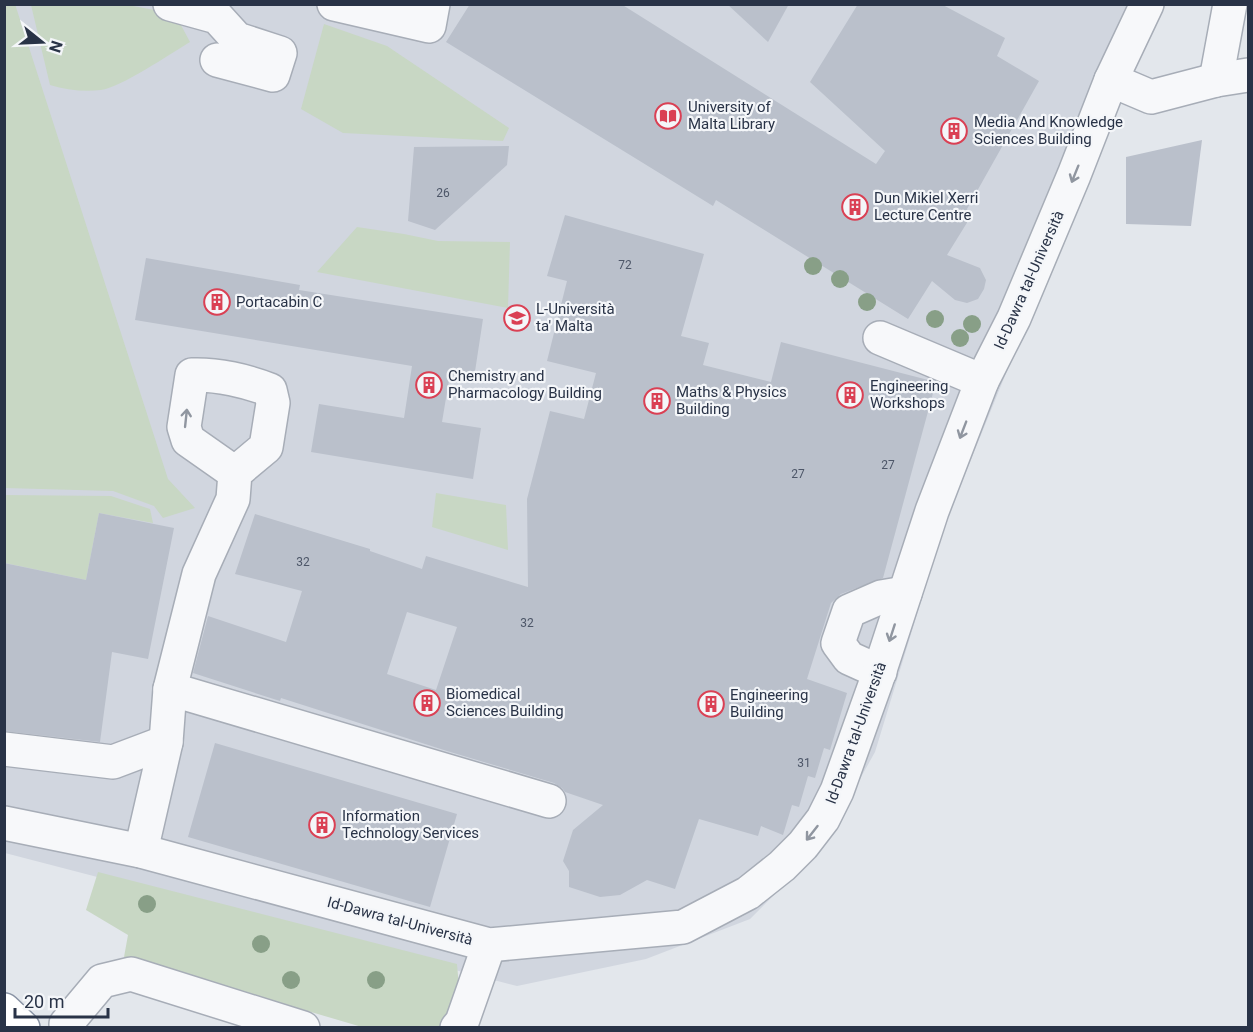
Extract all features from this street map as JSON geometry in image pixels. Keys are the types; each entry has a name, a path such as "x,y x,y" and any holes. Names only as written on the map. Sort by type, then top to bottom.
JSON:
{"highway":[{"path":"4,1010 23,1028"}],"street":[{"path":"170,4 216,41"},
{"path":"334,4 429,26 433,4"},
{"name":"Id-Dawra tal-Università","path":"4,823 141,851 489,945 683,927 748,894 803,845 823,819 837,791 880,672 932,511 982,381 1014,318 1111,80 1147,4"},
{"path":"1216,80 1235,14"},
{"path":"1111,80 1151,97 1216,80 1248,75"},
{"path":"880,338 982,381"},
{"path":"141,851 166,742 170,689 199,574 233,499 235,473"},
{"path":"880,672 849,658 838,643 849,611 880,597 905,593"},
{"path":"170,689 549,801"},
{"path":"4,749 113,762 166,742"},
{"path":"457,1028 462,1022 489,945"},
{"path":"66,1024 102,981 131,974 303,1028"}],"shaded area":[{"name":"L-Università ta' Malta","path":"4,5 1162,5 1113,110 944,526 875,752 822,847 750,919 646,959 517,986 5,853"}],"green space":[{"path":"15,4 168,479 195,508 163,518 154,506 113,491 5,488 4,5"},
{"path":"31,5 128,5 175,14 190,42 109,88 88,91 56,87 50,85"},
{"path":"324,24 387,46 509,128 503,141 343,133 301,109"},
{"path":"357,227 438,241 510,242 508,308 317,272"},
{"path":"436,493 506,505 508,550 432,527"},
{"path":"5,495 111,496 150,509 153,523 99,513 86,580 5,563"},
{"path":"98,872 457,964 459,987 457,1009 440,1027 362,1027 124,957 128,935 86,910"}],"building":[{"path":"470,4 621,4 876,164 885,151 810,82 858,4 941,4 1005,38 997,56 1039,81 967,209 973,213 947,255 980,268 986,280 984,289 978,299 967,303 955,300 932,281 908,319 716,200 713,206 446,42"},
{"path":"727,4 789,4 768,42"},
{"path":"1202,140 1191,226 1126,224 1126,157"},
{"path":"509,146 507,165 435,230 408,221 414,147"},
{"path":"565,215 704,254 681,336 709,343 703,365 771,382 781,342 936,382 883,578 841,594 831,603 807,679 847,693 830,750 824,748 815,778 808,776 799,807 792,805 783,835 761,826 758,836 699,819 675,889 647,880 620,895 600,897 569,887 569,871 563,861 573,830 603,805 565,792 554,783 193,673 208,616 286,642 302,591 235,574 255,514 370,549 370,551 422,569 426,556 528,587 527,499 550,411 584,419 596,373 547,361 567,281 547,276","holes":["407,612 457,627 436,690 387,674"]},
{"name":"Chemistry and Pharmacology Building","path":"146,258 300,285 299,290 483,319 474,378 450,374 442,422 481,428 473,479 311,452 319,404 404,418 412,366 135,320"},
{"path":"99,513 174,528 148,659 112,652 100,742 4,731 4,563 86,580"},
{"name":"Information Technology Services","path":"215,743 457,814 430,907 188,837"}],"place":[{"name":"University of Malta Library","path":"668,116"},
{"name":"Media And Knowledge Sciences Building","path":"954,131"},
{"name":"Dun Mikiel Xerri Lecture Centre","path":"855,207"},
{"name":"Portacabin C","path":"217,302"},
{"name":"L-Università ta' Malta","path":"517,318"},
{"name":"Chemistry and Pharmacology Building","path":"429,385"},
{"name":"Engineering Workshops","path":"850,395"},
{"name":"Maths & Physics Building","path":"657,401"},
{"name":"Biomedical Sciences Building","path":"427,703"},
{"name":"Engineering Building","path":"711,704"},
{"name":"Information Technology Services","path":"322,825"}]}
